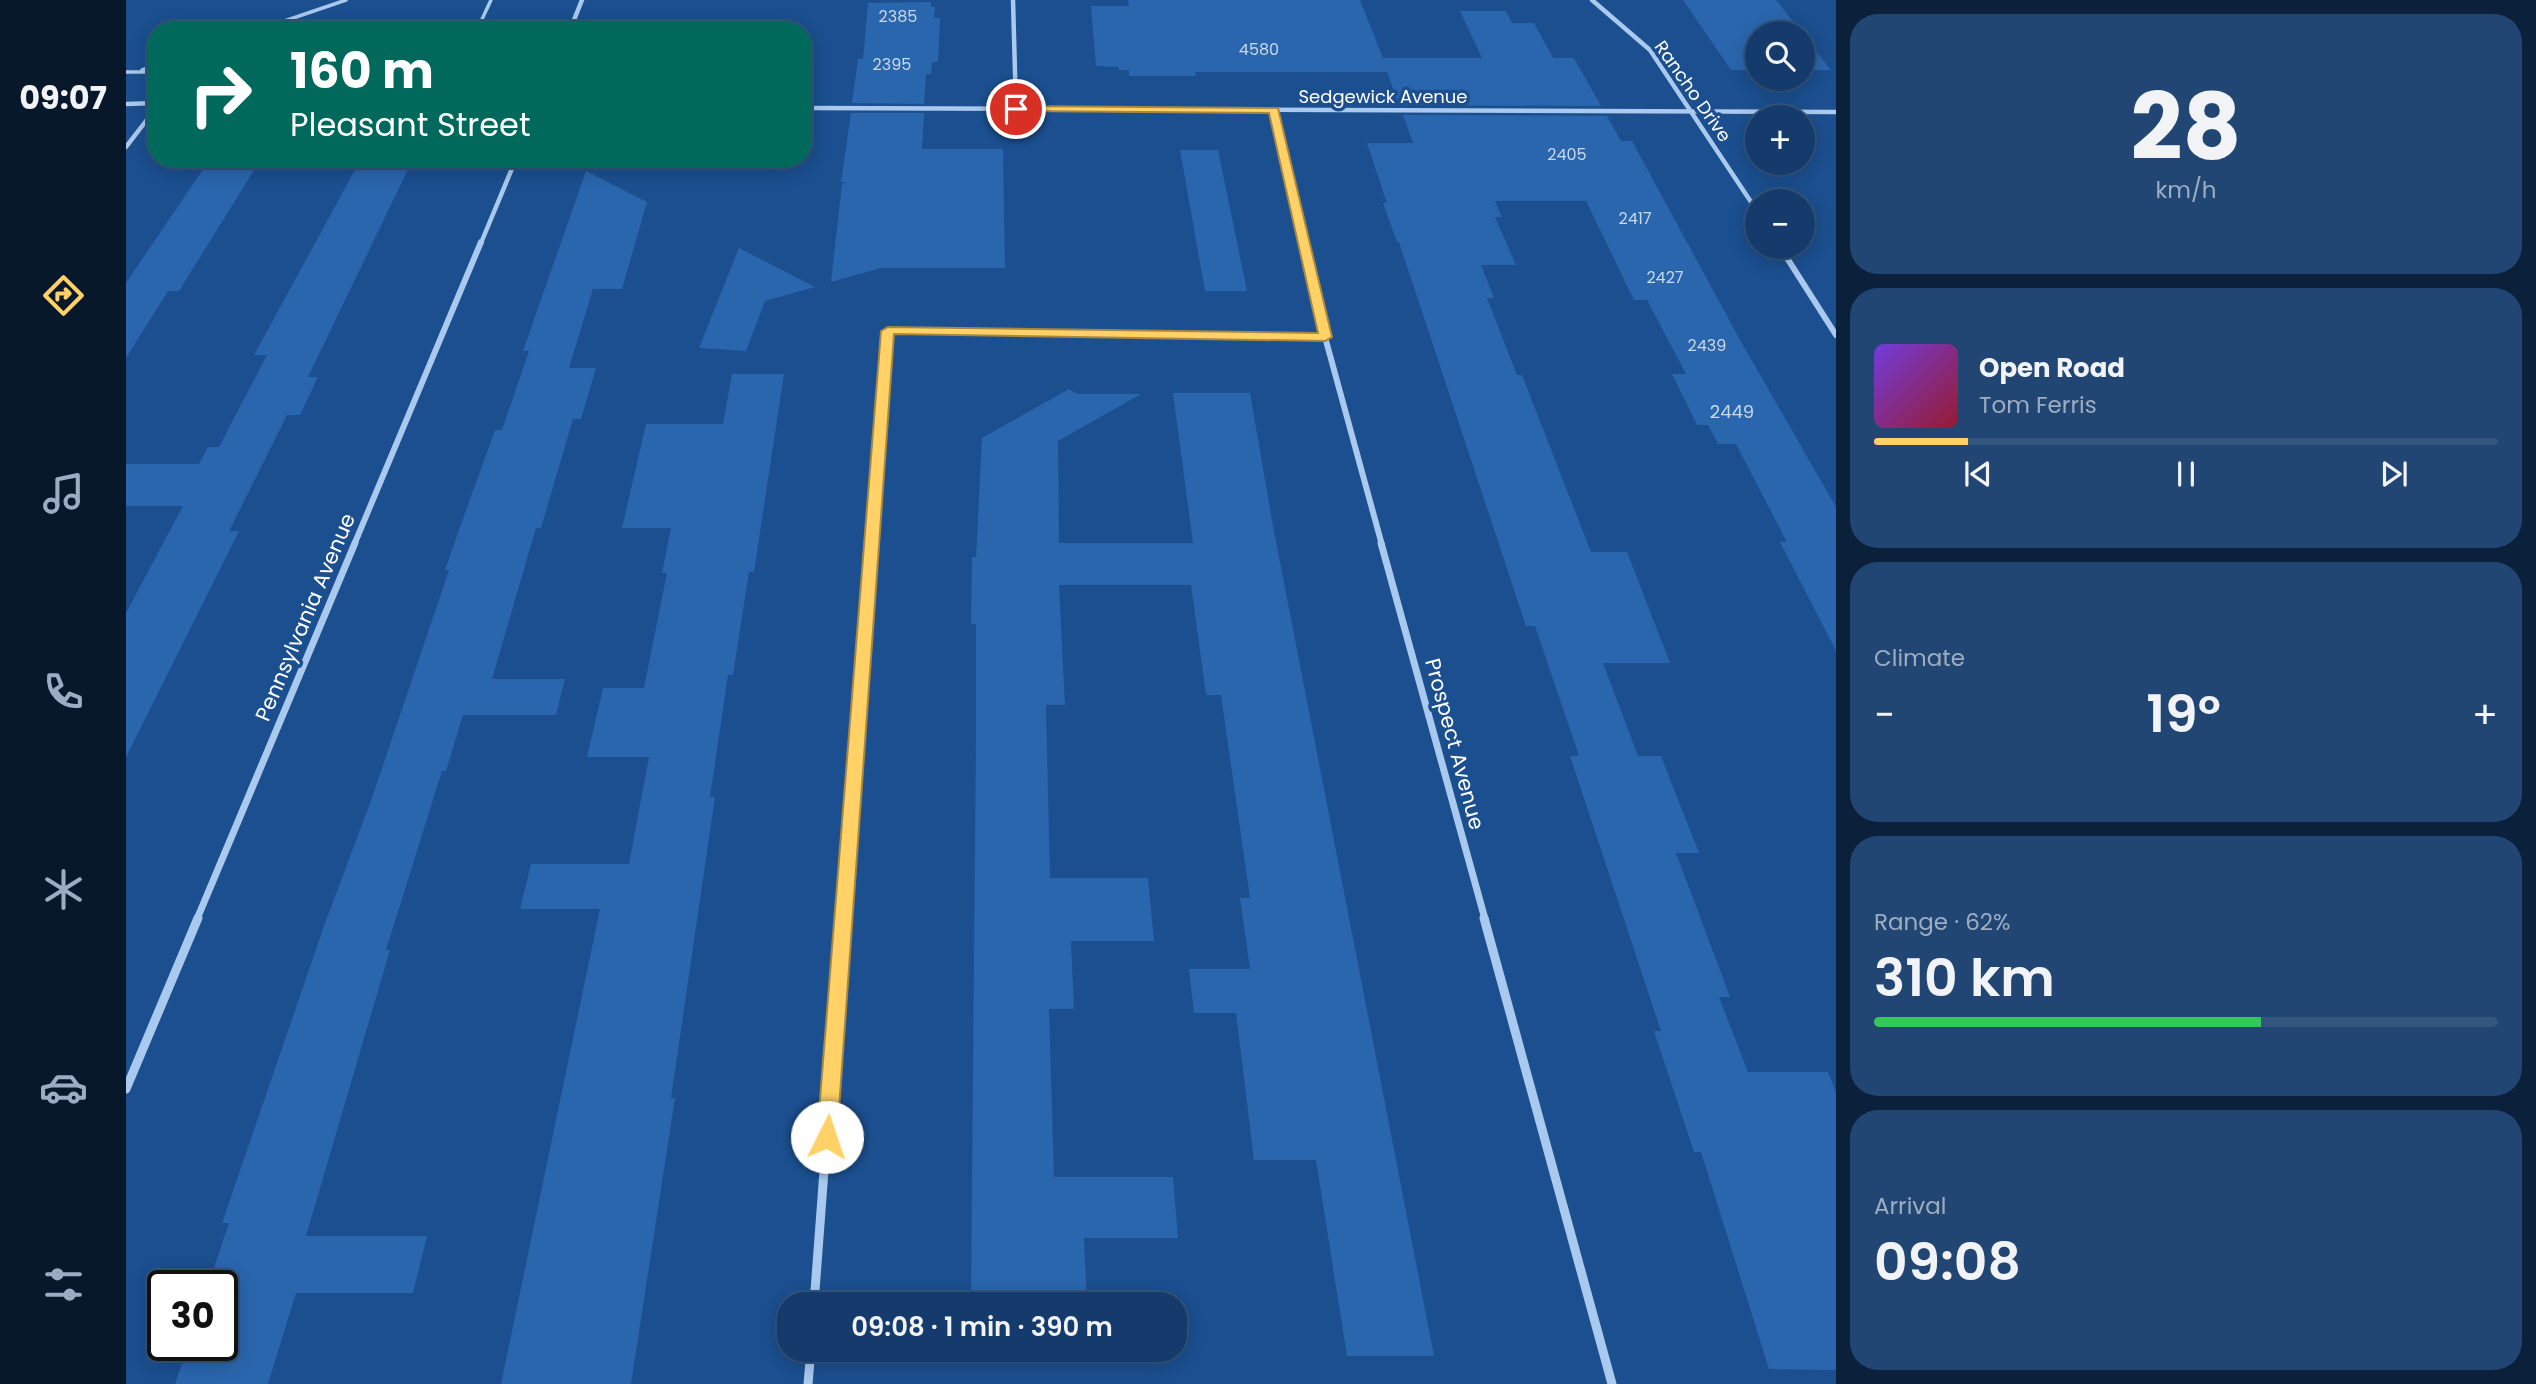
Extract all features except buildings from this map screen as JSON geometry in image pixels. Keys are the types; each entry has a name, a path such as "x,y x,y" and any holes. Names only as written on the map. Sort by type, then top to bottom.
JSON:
{"street":[{"path":"574,21 582,0"},
{"path":"1013,0 1016,109"},
{"name":"Rancho Drive","path":"1591,0 1650,50 1745,192"},
{"path":"126,104 147,105"},
{"name":"Sedgewick Avenue","path":"812,108 1836,112"},
{"name":"Prospect Avenue","path":"1274,110 1325,337 1612,1384"},
{"path":"126,147 147,118"},
{"name":"Pennsylvania Avenue","path":"126,1089 512,168"},
{"path":"1788,259 1836,335"},
{"path":"815,1292 888,331 1325,337"},
{"path":"808,1384 810,1362"}],"lane":[{"path":"284,21 346,0"},
{"path":"481,21 491,0"},
{"path":"135,72 147,68"},
{"path":"126,72 147,72"}],"route":[{"path":"827,1137 888,331 1325,337 1274,110 1016,109"}]}
